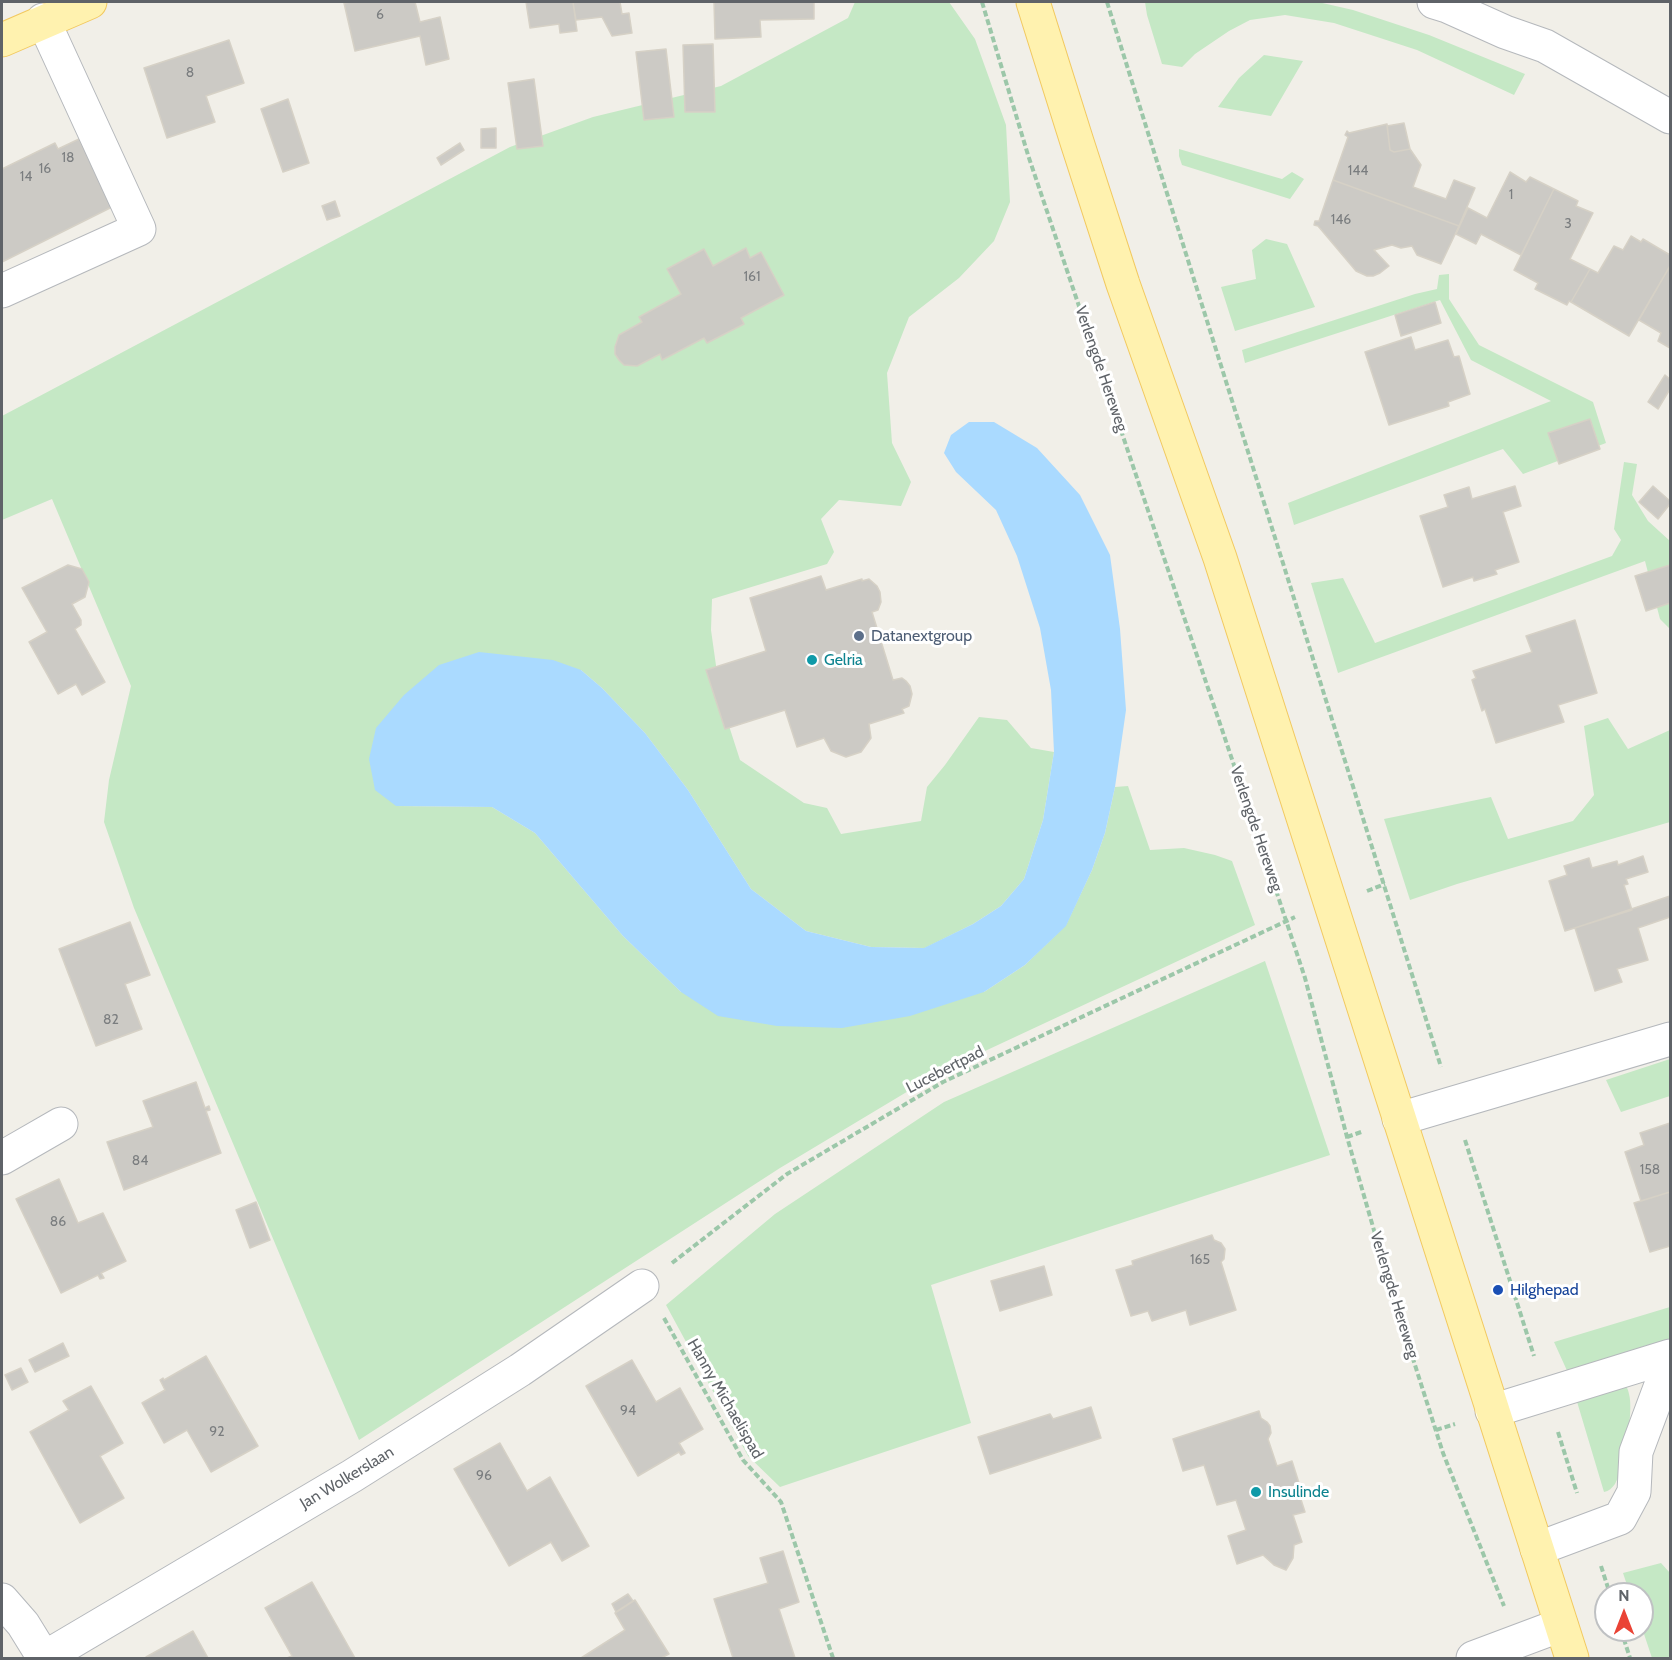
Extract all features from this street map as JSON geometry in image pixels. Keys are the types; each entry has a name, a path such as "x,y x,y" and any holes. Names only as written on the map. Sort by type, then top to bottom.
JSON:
{"main road":[{"path":"2,40 43,20 90,2"},
{"path":"1034,2 1123,284 1220,558 1572,1659"}],"street":[{"path":"1434,2 1545,46 1671,117"},
{"path":"2,291 139,229 43,20"},
{"path":"1399,1119 1671,1039"},
{"path":"2,1158 62,1124"},
{"name":"Jan Wolkerslaan","path":"2,1600 23,1624 44,1658 352,1476 520,1370 642,1286"},
{"path":"1492,1411 1671,1356"},
{"path":"1537,1550 1620,1518 1634,1492 1636,1452 1671,1361"},
{"path":"1473,1659 1562,1625"}],"path":[{"name":"Verlengde Hereweg","path":"982,2 1028,155 1305,978 1347,1137 1443,1453 1518,1641"},
{"path":"1107,2 1424,1014 1606,1582"},
{"name":"Lucebertpad","path":"642,1286 787,1174 943,1082 1286,921"},
{"name":"Hanny Michaelispad","path":"642,1286 657,1306 743,1460 781,1502 832,1659"},
{"path":"1625,1642 1630,1659"}],"green space":[{"path":"855,2 949,2 975,39 1006,125 1010,202 994,241 959,278 909,317 887,373 892,443 911,482 901,506 839,500 821,519 834,552 827,564 712,599 711,630 721,701 740,760 804,803 827,808 841,834 921,821 927,787 979,717 1007,720 1031,748 1054,752 1043,820 1024,879 1001,906 973,924 925,948 871,947 806,931 751,889 688,790 645,733 602,688 581,670 396,806 492,807 535,833 623,936 681,992 984,992 1025,965 1066,925 1092,870 1105,833 1115,787 1128,786 1150,850 1184,848 1232,861 1255,925 940,1072 780,1168 359,1440 134,908 104,822 109,780 131,686 52,499 2,520 2,416 510,147 593,117 721,86 848,18"},
{"path":"1145,2 1318,2 1353,10 1429,35 1525,74 1514,95 1417,50 1334,23 1285,15 1250,20 1195,54 1182,67 1162,64"},
{"path":"1264,55 1303,61 1271,116 1218,107 1239,78"},
{"path":"1179,149 1282,179 1292,172 1304,179 1290,199 1182,165"},
{"path":"1266,239 1287,244 1315,307 1235,331 1221,287 1256,279 1252,250"},
{"path":"1449,274 1449,299 1479,345 1593,402 1606,443 1523,474 1503,449 1294,525 1288,503 1551,401 1471,360 1440,300 1245,363 1242,350 1437,289 1439,275"},
{"path":"1624,462 1637,464 1632,495 1648,521 1670,541 1670,629 1660,619 1645,561 1338,673 1311,583 1343,578 1375,643 1612,556 1621,540 1614,529"},
{"path":"1608,718 1628,749 1670,730 1670,822 1457,884 1410,900 1384,819 1491,797 1508,839 1573,821 1594,795 1584,726"},
{"path":"1265,961 1330,1155 931,1285 971,1423 780,1487 748,1456 666,1305 775,1214 944,1102"},
{"path":"1670,1059 1670,1096 1621,1112 1606,1080"},
{"path":"1670,1307 1670,1341 1569,1375 1554,1342"},
{"path":"1621,1382 1629,1392 1630,1413 1627,1439 1622,1466 1615,1484 1604,1492 1575,1395"},
{"path":"1661,1563 1670,1573 1670,1658 1652,1658 1647,1642 1654,1642 1654,1582 1626,1582 1623,1573"}],"water":[{"path":"969,422 994,422 1037,448 1080,495 1110,555 1120,629 1126,710 1115,787 1105,833 1092,870 1066,926 1025,965 984,992 910,1016 842,1028 777,1026 718,1016 681,992 623,936 535,833 492,807 396,806 375,790 369,759 376,728 404,695 439,665 479,652 553,660 581,670 602,688 645,733 688,790 751,889 806,931 871,947 924,948 973,924 1001,906 1024,879 1043,820 1054,752 1051,690 1040,628 1017,556 996,510 956,472 944,453 951,435"}],"building":[{"path":"415,2 420,22 440,17 449,59 426,65 420,36 355,51 344,3"},
{"path":"526,2 573,2 577,31 560,33 559,24 530,28"},
{"path":"573,2 620,2 622,14 629,13 632,33 612,36 602,17 576,20"},
{"path":"714,2 814,2 814,19 760,20 761,37 715,39"},
{"path":"229,40 244,83 206,96 215,122 167,138 144,68"},
{"path":"713,44 715,112 685,112 683,45"},
{"path":"666,49 674,117 644,120 636,52"},
{"path":"534,79 543,146 517,149 508,83"},
{"path":"288,99 309,163 283,172 261,109"},
{"path":"1404,123 1410,149 1394,152 1390,150 1387,126"},
{"path":"1387,124 1390,150 1394,152 1410,149 1421,165 1413,187 1446,199 1454,180 1475,188 1459,226 1333,180 1348,137 1345,135 1347,131 1349,133"},
{"path":"496,128 496,148 481,148 481,129"},
{"path":"79,139 112,207 2,262 2,169 55,143 58,149"},
{"path":"460,143 464,150 441,165 437,158"},
{"path":"1510,172 1526,182 1530,177 1554,189 1521,255 1481,234 1476,244 1456,234 1468,208 1487,218"},
{"path":"1333,180 1459,226 1441,264 1417,255 1412,246 1401,248 1392,245 1374,250 1389,266 1380,273 1367,276 1356,271 1318,226 1314,225 1315,221 1319,221"},
{"path":"1554,189 1578,201 1576,206 1593,213 1570,259 1590,269 1567,305 1535,289 1538,283 1514,270"},
{"path":"335,201 340,216 327,220 322,206"},
{"path":"1631,236 1641,242 1643,239 1670,255 1670,266 1629,336 1571,302 1590,269 1598,273 1614,246 1623,250"},
{"path":"746,248 750,258 761,252 784,295 741,318 744,324 707,343 704,338 662,360 660,354 637,366 624,365 619,360 615,354 615,347 619,335 642,322 639,317 681,294 667,269 704,249 713,266"},
{"path":"1670,266 1670,348 1658,341 1661,333 1639,320"},
{"path":"1435,302 1441,323 1401,336 1395,315"},
{"path":"1411,337 1415,350 1448,340 1454,357 1459,356 1470,394 1448,402 1449,406 1389,425 1365,352"},
{"path":"1665,375 1670,379 1670,389 1658,409 1648,402"},
{"path":"1590,419 1600,449 1559,464 1548,433"},
{"path":"1515,486 1521,506 1503,512 1519,562 1495,570 1497,574 1474,581 1473,577 1443,587 1420,516 1448,507 1444,495 1469,487 1472,499"},
{"path":"1653,486 1670,501 1658,519 1639,502"},
{"path":"68,565 82,569 89,582 85,597 72,604 81,620 81,625 75,629 105,682 82,695 76,684 58,694 29,642 47,632 22,588"},
{"path":"1670,565 1670,603 1646,611 1635,576"},
{"name":"Gelria","path":"821,576 826,590 862,579 862,581 869,579 877,586 881,602 878,610 872,612 893,680 902,678 910,686 912,694 909,706 902,709 904,713 869,724 871,738 861,752 846,757 831,751 824,738 797,747 785,710 725,729 706,670 766,651 750,598"},
{"path":"1575,620 1597,693 1558,705 1564,722 1496,743 1485,709 1482,711 1472,680 1476,678 1473,671 1532,652 1526,636"},
{"path":"1643,856 1648,872 1626,879 1628,884 1624,885 1632,910 1565,931 1549,881 1567,875 1564,866 1589,858 1592,868 1617,861 1618,865"},
{"path":"1670,896 1670,917 1638,928 1648,960 1617,969 1622,982 1595,991 1575,928"},
{"path":"130,922 150,975 125,984 142,1029 96,1046 59,949"},
{"path":"196,1082 205,1108 209,1106 210,1110 206,1111 221,1153 124,1190 107,1142 153,1127 143,1101"},
{"path":"1670,1123 1670,1192 1641,1201 1625,1152 1644,1145 1640,1133"},
{"path":"59,1179 78,1223 103,1213 126,1261 101,1273 104,1278 100,1279 98,1275 61,1293 16,1199"},
{"path":"1670,1192 1670,1246 1650,1252 1634,1203"},
{"path":"256,1202 270,1240 250,1248 236,1210"},
{"path":"1212,1235 1214,1240 1221,1243 1225,1249 1224,1259 1221,1262 1236,1310 1190,1325 1186,1310 1152,1321 1148,1311 1131,1316 1116,1270 1133,1265 1132,1261"},
{"path":"1044,1266 1052,1295 1000,1311 991,1281"},
{"path":"63,1343 69,1356 35,1372 29,1360"},
{"path":"206,1356 258,1446 211,1472 187,1430 164,1443 142,1403 165,1390 160,1380 163,1378 164,1380"},
{"path":"632,1360 656,1402 680,1388 703,1429 679,1443 685,1453 681,1455 679,1452 638,1476 586,1386"},
{"path":"21,1368 28,1382 12,1390 5,1375"},
{"path":"91,1386 123,1443 100,1456 124,1498 80,1523 30,1432 69,1410 63,1401"},
{"path":"1091,1407 1101,1438 990,1474 978,1437 1050,1414 1053,1419"},
{"name":"Insulinde","path":"1259,1411 1261,1418 1270,1426 1271,1433 1268,1439 1277,1466 1292,1461 1299,1483 1296,1484 1305,1512 1293,1515 1302,1542 1294,1545 1293,1558 1286,1570 1274,1565 1263,1555 1237,1564 1228,1536 1246,1530 1236,1500 1217,1505 1204,1465 1183,1471 1173,1439"},
{"path":"500,1443 527,1491 550,1477 589,1546 562,1561 551,1542 509,1566 454,1469"},
{"path":"783,1551 799,1602 779,1609 795,1658 733,1658 714,1599 768,1583 760,1558"},
{"path":"312,1582 355,1658 287,1658 292,1656 265,1608"},
{"path":"628,1594 633,1601 616,1612 612,1604"},
{"path":"635,1600 669,1654 661,1658 581,1658 625,1630 615,1613"},
{"path":"193,1631 208,1658 146,1657"}],"place":[{"name":"Datanextgroup","path":"859,636"},
{"name":"Gelria","path":"812,660"},
{"name":"Hilghepad","path":"1498,1290"},
{"name":"Insulinde","path":"1256,1492"}]}
